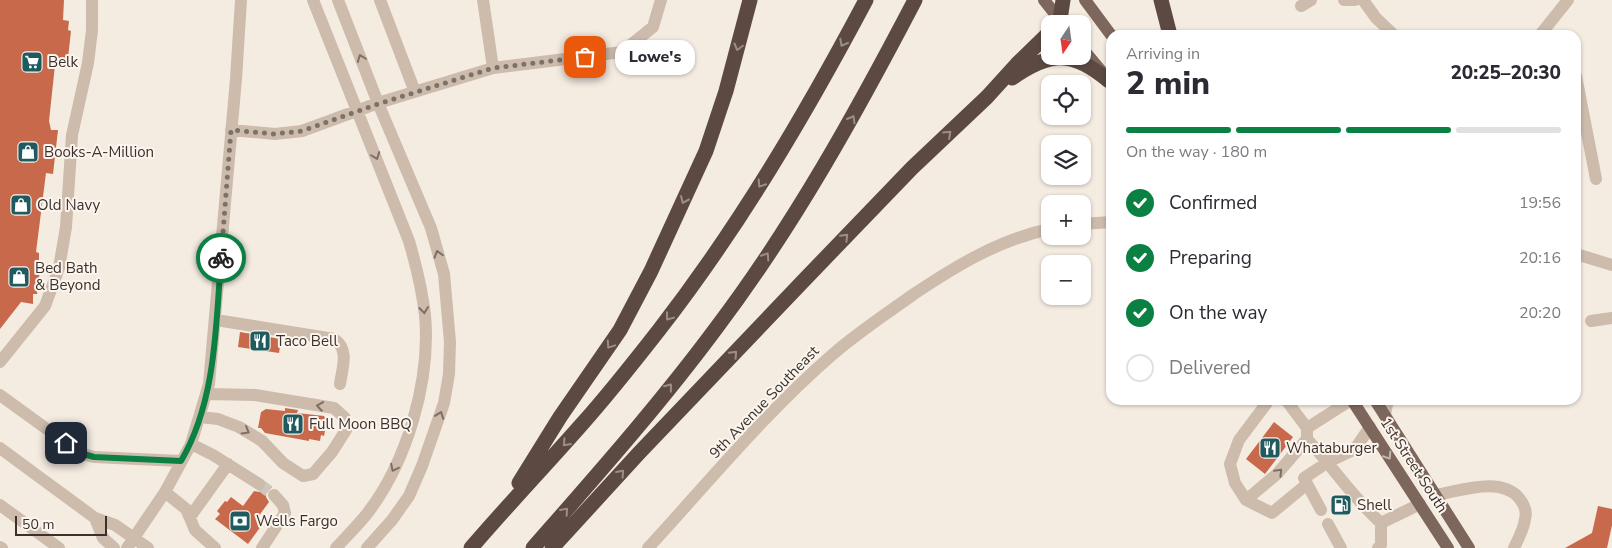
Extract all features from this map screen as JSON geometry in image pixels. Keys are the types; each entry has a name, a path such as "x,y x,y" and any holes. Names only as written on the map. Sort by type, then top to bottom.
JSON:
{"highway":[{"path":"499,516 560,417 620,330 652,271 706,151 726,90 750,0"},
{"path":"471,548 584,423 692,286 783,150 866,0"},
{"path":"533,548 628,439 717,327 748,284 812,186 844,132 915,0"},
{"path":"1061,15 1063,0"},
{"path":"1160,0 1169,30"},
{"path":"552,548 639,453 912,168 1041,41"},
{"path":"992,91 1025,69 1052,58 1071,59 1092,66 1106,78"}],"main road":[{"path":"1044,0 1055,15"},
{"path":"1085,0 1107,30"},
{"path":"1091,59 1106,77"},
{"name":"1st Street South","path":"1355,405 1448,548"},
{"name":"1st Street South","path":"1378,405 1469,548"},
{"path":"1370,427 1384,414"},
{"path":"1420,504 1436,494"}],"street":[{"path":"0,362 45,306 59,268 66,227 72,135 88,63 92,30 92,0"},
{"path":"130,543 165,492 191,444 209,384 216,320 241,0"},
{"path":"313,0 409,241 419,275 425,315 426,343 420,389 415,413 400,456 387,482 367,514 336,548"},
{"path":"338,0 378,104 431,228 444,274 450,342 449,374 444,403 422,466 409,496 392,520 367,548"},
{"path":"380,0 416,92"},
{"path":"483,0 493,68"},
{"path":"231,130 289,134 493,68 622,52 653,27 661,0"},
{"path":"1344,0 1355,0"},
{"path":"1363,0 1376,18 1389,30"},
{"path":"1544,30 1568,0"},
{"path":"1581,102 1596,179"},
{"path":"1091,223 1106,222"},
{"name":"9th Avenue Southeast","path":"648,548 766,418 832,355 874,322 956,267 1007,241 1041,232"},
{"path":"1581,256 1612,265"},
{"path":"1592,321 1612,318"},
{"path":"216,320 334,340 342,346 344,354 340,384"},
{"path":"200,417 218,419 239,427 262,441 283,463 303,476 313,474 318,469 346,430 345,418 334,408 255,395 206,394"},
{"path":"0,395 80,453 94,457 181,461"},
{"path":"1265,405 1239,440 1230,464 1235,483 1246,500 1272,513 1308,484"},
{"path":"1289,405 1307,434 1362,506 1381,523 1381,545 1378,548"},
{"path":"1246,500 1277,474 1307,434 1345,405"},
{"path":"1384,414 1387,405"},
{"path":"1321,510 1304,478 1328,462 1355,448 1370,427"},
{"path":"191,444 213,454 259,484"},
{"path":"0,448 95,518 115,525 130,543 148,548"},
{"path":"190,517 228,464"},
{"path":"1436,494 1493,485 1511,490 1523,503 1526,518 1514,548"},
{"path":"165,492 186,509 195,530 216,548"},
{"path":"262,548 285,513 283,505 274,495"},
{"path":"0,504 59,548"},
{"path":"1381,523 1420,504"},
{"path":"95,518 103,538 114,548"},
{"path":"1328,524 1341,548"}],"building":[{"path":"0,0 64,0 63,20 69,21 68,30 71,31 68,58 64,58 63,66 55,65 49,121 51,130 58,130 53,174 46,173 36,252 39,253 39,260 41,261 37,294 33,294 33,304 21,302 0,329"},
{"name":"Taco Bell","path":"240,332 281,339 279,353 238,347"},
{"name":"Full Moon BBQ","path":"285,408 298,410 297,413 324,416 327,421 324,436 321,435 320,441 309,439 309,441 265,433 261,428 258,428 261,412 266,409 285,411"},
{"name":"Whataburger","path":"1274,422 1293,437 1265,474 1246,459"},
{"name":"Wells Fargo","path":"267,483 272,487 266,493 269,502 258,517 264,522 248,544 215,519 220,514 217,511 231,497 243,506 254,491 263,491"},
{"path":"1598,506 1612,509 1612,525 1607,548 1565,548 1592,533"}],"tunnel":[{"path":"259,484 274,495"}],"way so far":[{"path":"221,258 231,130 289,134 493,68 585,57"}],"place":[{"name":"Lowe's","path":"585,57"},
{"name":"Belk","path":"32,62"},
{"name":"Books-A-Million","path":"28,152"},
{"name":"Old Navy","path":"21,205"},
{"name":"Bed Bath & Beyond","path":"19,277"},
{"name":"Taco Bell","path":"260,341"},
{"name":"Full Moon BBQ","path":"293,424"},
{"name":"Whataburger","path":"1270,448"},
{"name":"Shell","path":"1341,505"},
{"name":"Wells Fargo","path":"240,521"}],"route":[{"path":"66,443 80,453 94,457 181,461 194,438 209,384 221,258"}]}
